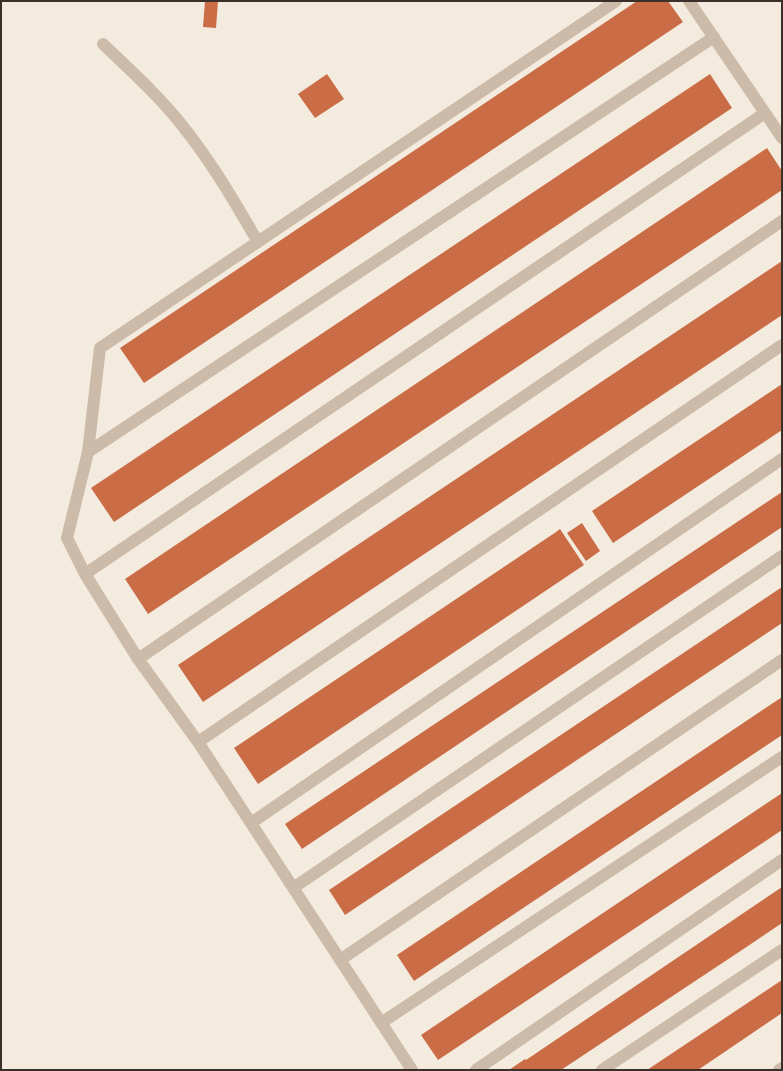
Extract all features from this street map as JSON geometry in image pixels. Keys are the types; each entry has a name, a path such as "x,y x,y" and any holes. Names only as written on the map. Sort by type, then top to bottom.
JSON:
{"lane":[{"path":"412,1070 198,742 138,658 85,574 67,538 88,452 100,348 616,1"},
{"path":"689,1 782,138"},
{"path":"88,452 714,37"},
{"path":"103,44 138,77 180,123 222,180 258,242"},
{"path":"85,574 765,113"},
{"path":"138,658 782,221"},
{"path":"198,742 782,345"},
{"path":"250,823 782,459"},
{"path":"293,888 782,556"},
{"path":"340,960 782,660"},
{"path":"382,1023 782,757"},
{"path":"476,1070 782,860"},
{"path":"602,1070 782,950"}],"building":[{"path":"205,1 218,1 216,28 203,27"},
{"path":"637,1 668,1 683,22 144,383 120,348"},
{"path":"327,74 344,99 315,118 298,94"},
{"path":"710,74 732,108 114,522 91,488"},
{"path":"767,148 782,171 782,190 148,614 125,579"},
{"path":"782,261 782,315 203,702 178,665"},
{"path":"782,384 782,430 613,543 592,511"},
{"path":"782,492 782,527 302,849 285,824"},
{"path":"582,523 600,551 586,561 567,533"},
{"path":"560,529 584,565 258,784 234,748"},
{"path":"782,587 782,623 345,915 329,890"},
{"path":"782,697 782,735 414,981 397,955"},
{"path":"782,793 782,830 438,1060 421,1035"},
{"path":"782,887 782,923 748,946 561,1070 509,1070 526,1060"},
{"path":"782,980 782,1013 698,1070 647,1070"}]}
